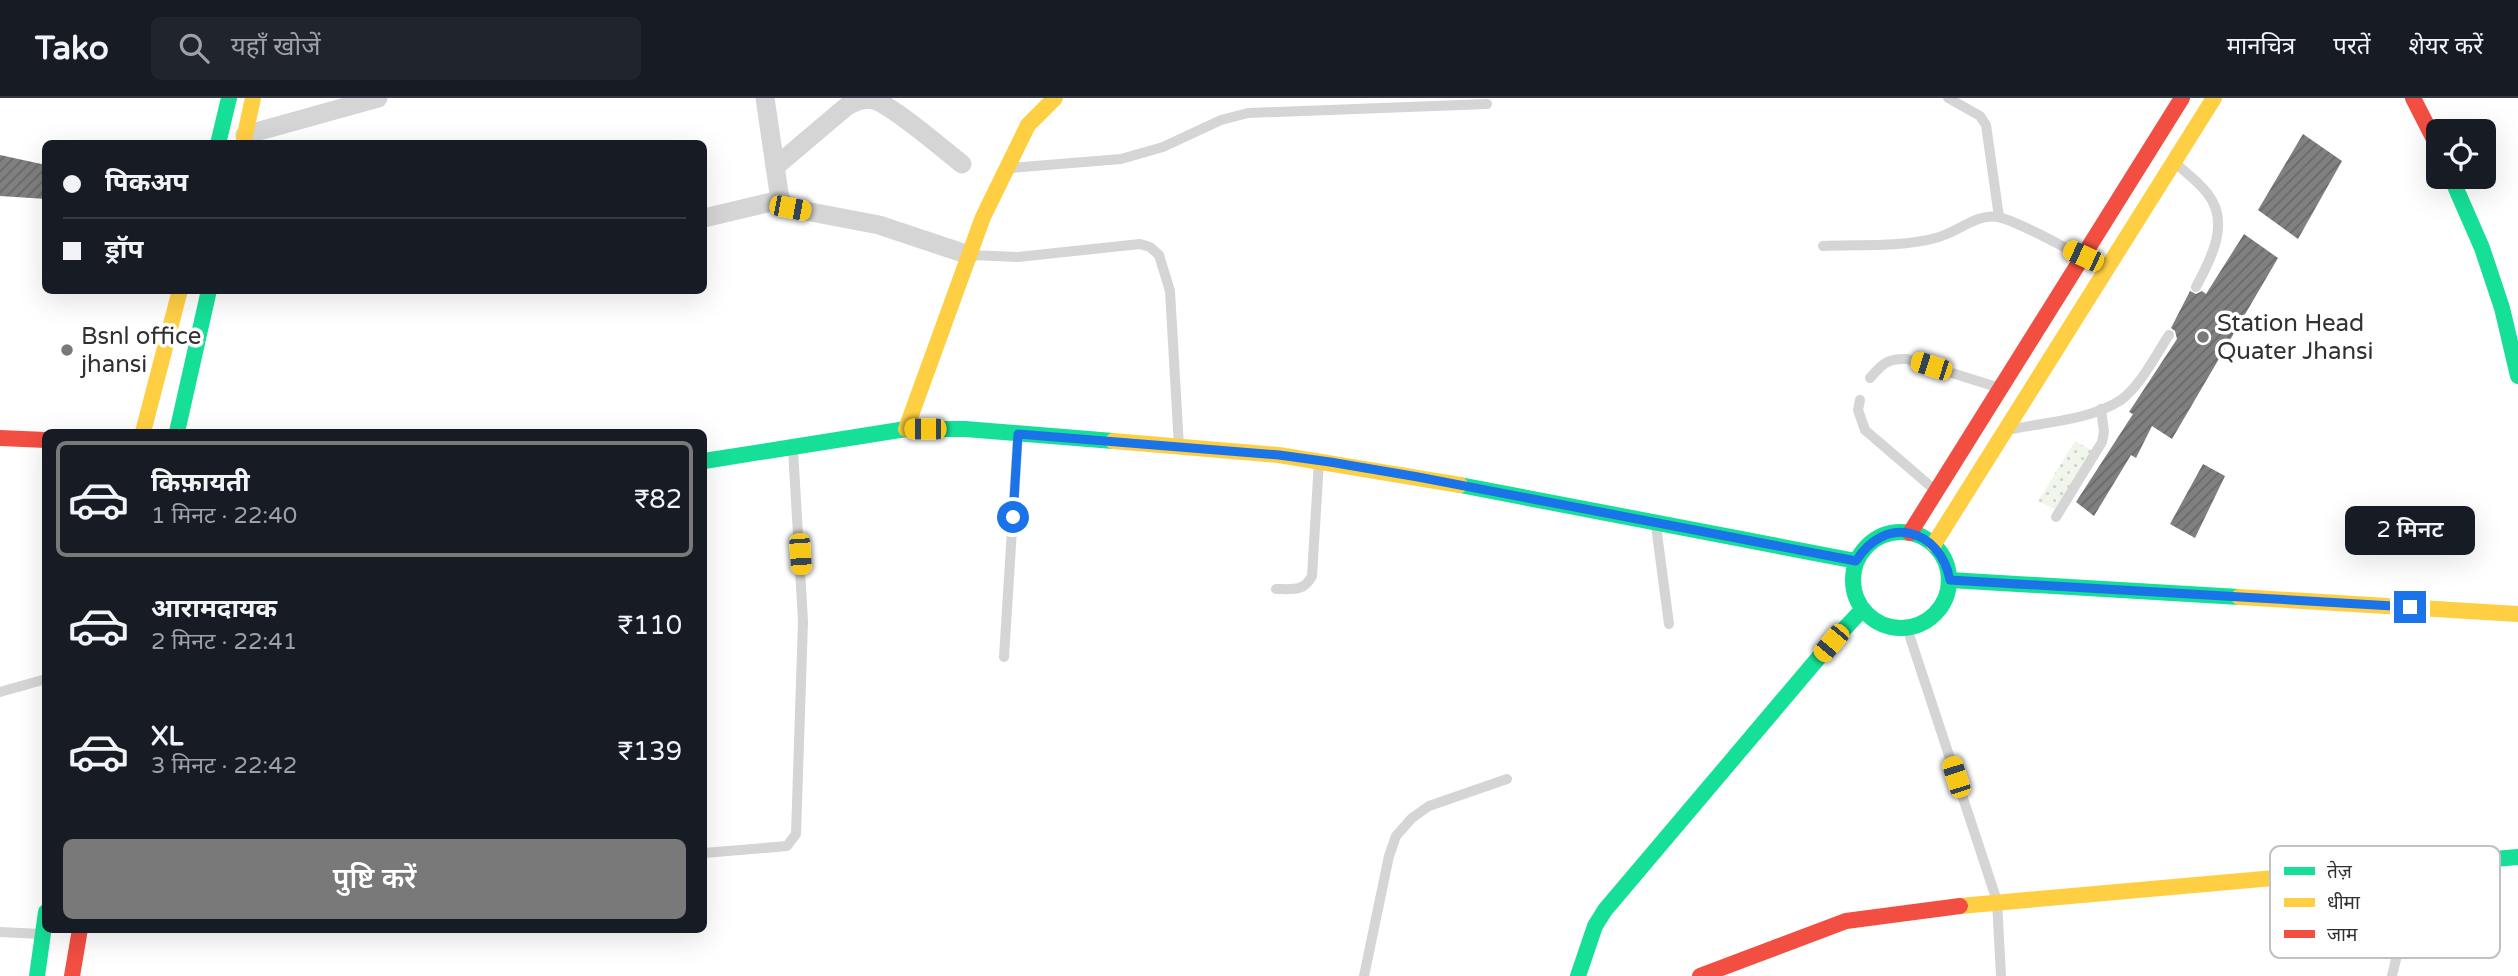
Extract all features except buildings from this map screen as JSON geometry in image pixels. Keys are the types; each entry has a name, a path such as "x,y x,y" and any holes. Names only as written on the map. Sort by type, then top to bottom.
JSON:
{"street":[{"path":"219,140 229,98"},
{"path":"253,98 244,139 378,98"},
{"path":"765,98 780,200 790,208 879,225 969,256"},
{"path":"906,429 983,218 1028,125 1055,98"},
{"path":"1910,533 2182,98"},
{"path":"1934,544 2214,98"},
{"path":"2413,98 2426,123"},
{"path":"775,167 847,106 859,100 873,100 887,107 962,164"},
{"path":"2456,189 2482,248 2502,309 2518,376"},
{"path":"707,217 780,200"},
{"path":"144,429 179,294"},
{"path":"178,429 208,294"},
{"path":"707,461 906,429 965,429 1179,447 1319,460 1391,472 1856,561"},
{"path":"0,438 42,440"},
{"path":"1910,533 1934,544 1948,567 1950,580 1945,600 1936,614 1923,624 1906,628 1890,627 1874,621 1862,610 1854,595 1852,580 1856,561 1873,541 1886,534 1910,533"},
{"path":"1950,580 2518,614"},
{"path":"1578,976 1595,926 1605,909 1862,610"},
{"path":"2500,858 2518,857"},
{"path":"1700,976 1846,921 1997,901 2270,878"},
{"path":"37,976 42,930"},
{"path":"72,976 79,933"}],"lane":[{"path":"1948,98 1980,116 1986,125 1999,218"},
{"path":"1007,169 1121,159 1163,147 1221,120 1248,113 1487,103"},
{"path":"2174,162 2208,194 2219,225 2213,257 2196,287"},
{"path":"1823,246 1926,240 1950,233 1969,222 1983,218 1999,218 2083,256"},
{"path":"969,256 1018,257 1140,244 1159,254 1173,306 1179,447"},
{"path":"1984,416 2006,430 2084,415 2101,409 2121,399 2136,384 2169,335"},
{"path":"1870,378 1883,362 1896,358 2001,388"},
{"path":"1860,400 1858,410 1866,430 1936,492"},
{"path":"2056,517 2102,442 2104,432 2101,409"},
{"path":"1004,657 1018,434"},
{"path":"707,853 787,846 796,834 803,621 793,448"},
{"path":"1276,589 1301,589 1308,585 1312,576 1319,460"},
{"path":"1656,522 1669,624"},
{"path":"1906,628 1997,901 2001,976"},
{"path":"0,692 42,680"},
{"path":"1364,976 1389,856 1396,836 1412,818 1429,806 1507,779"},
{"path":"0,932 41,934"},
{"path":"2392,976 2396,958"}],"shaded area":[{"path":"2075,441 2098,454 2063,513 2038,501"}],"traffic: fast":[{"path":"219,140 229,98"},
{"path":"2456,189 2482,248 2502,308 2518,376"},
{"path":"178,429 208,294"},
{"path":"707,461 906,429 965,429 1113,441"},
{"path":"1460,485 1856,561"},
{"path":"1901,532 1919,536 1935,546 1945,562 1949,580 1945,598 1935,614 1919,624 1901,628 1883,624 1867,614 1857,598 1853,580 1857,562 1867,546 1883,536 1901,532"},
{"path":"1950,580 2239,597"},
{"path":"1578,976 1595,926 1605,910 1862,610"},
{"path":"2500,859 2518,857"},
{"path":"37,976 43,933"}],"traffic: slow":[{"path":"244,140 253,98"},
{"path":"906,429 983,217 1028,125 1055,98"},
{"path":"1934,544 2214,98"},
{"path":"144,429 179,294"},
{"path":"1113,441 1279,455 1460,485"},
{"path":"2239,597 2518,614"},
{"path":"1960,906 2270,878"}],"traffic: jam":[{"path":"1910,533 2182,98"},
{"path":"2413,98 2426,123"},
{"path":"0,438 42,440"},
{"path":"1700,976 1846,921 1960,906"},
{"path":"72,976 79,933"}],"place":[{"name":"Station Head Quater Jhansi","path":"2203,337"},
{"name":"Bsnl office jhansi","path":"67,350"}],"route":[{"path":"1013,517 1018,434 1279,455 1330,462 1856,561 1873,541 1886,534 1910,533 1934,544 1948,567 1950,580 2410,607"}]}
